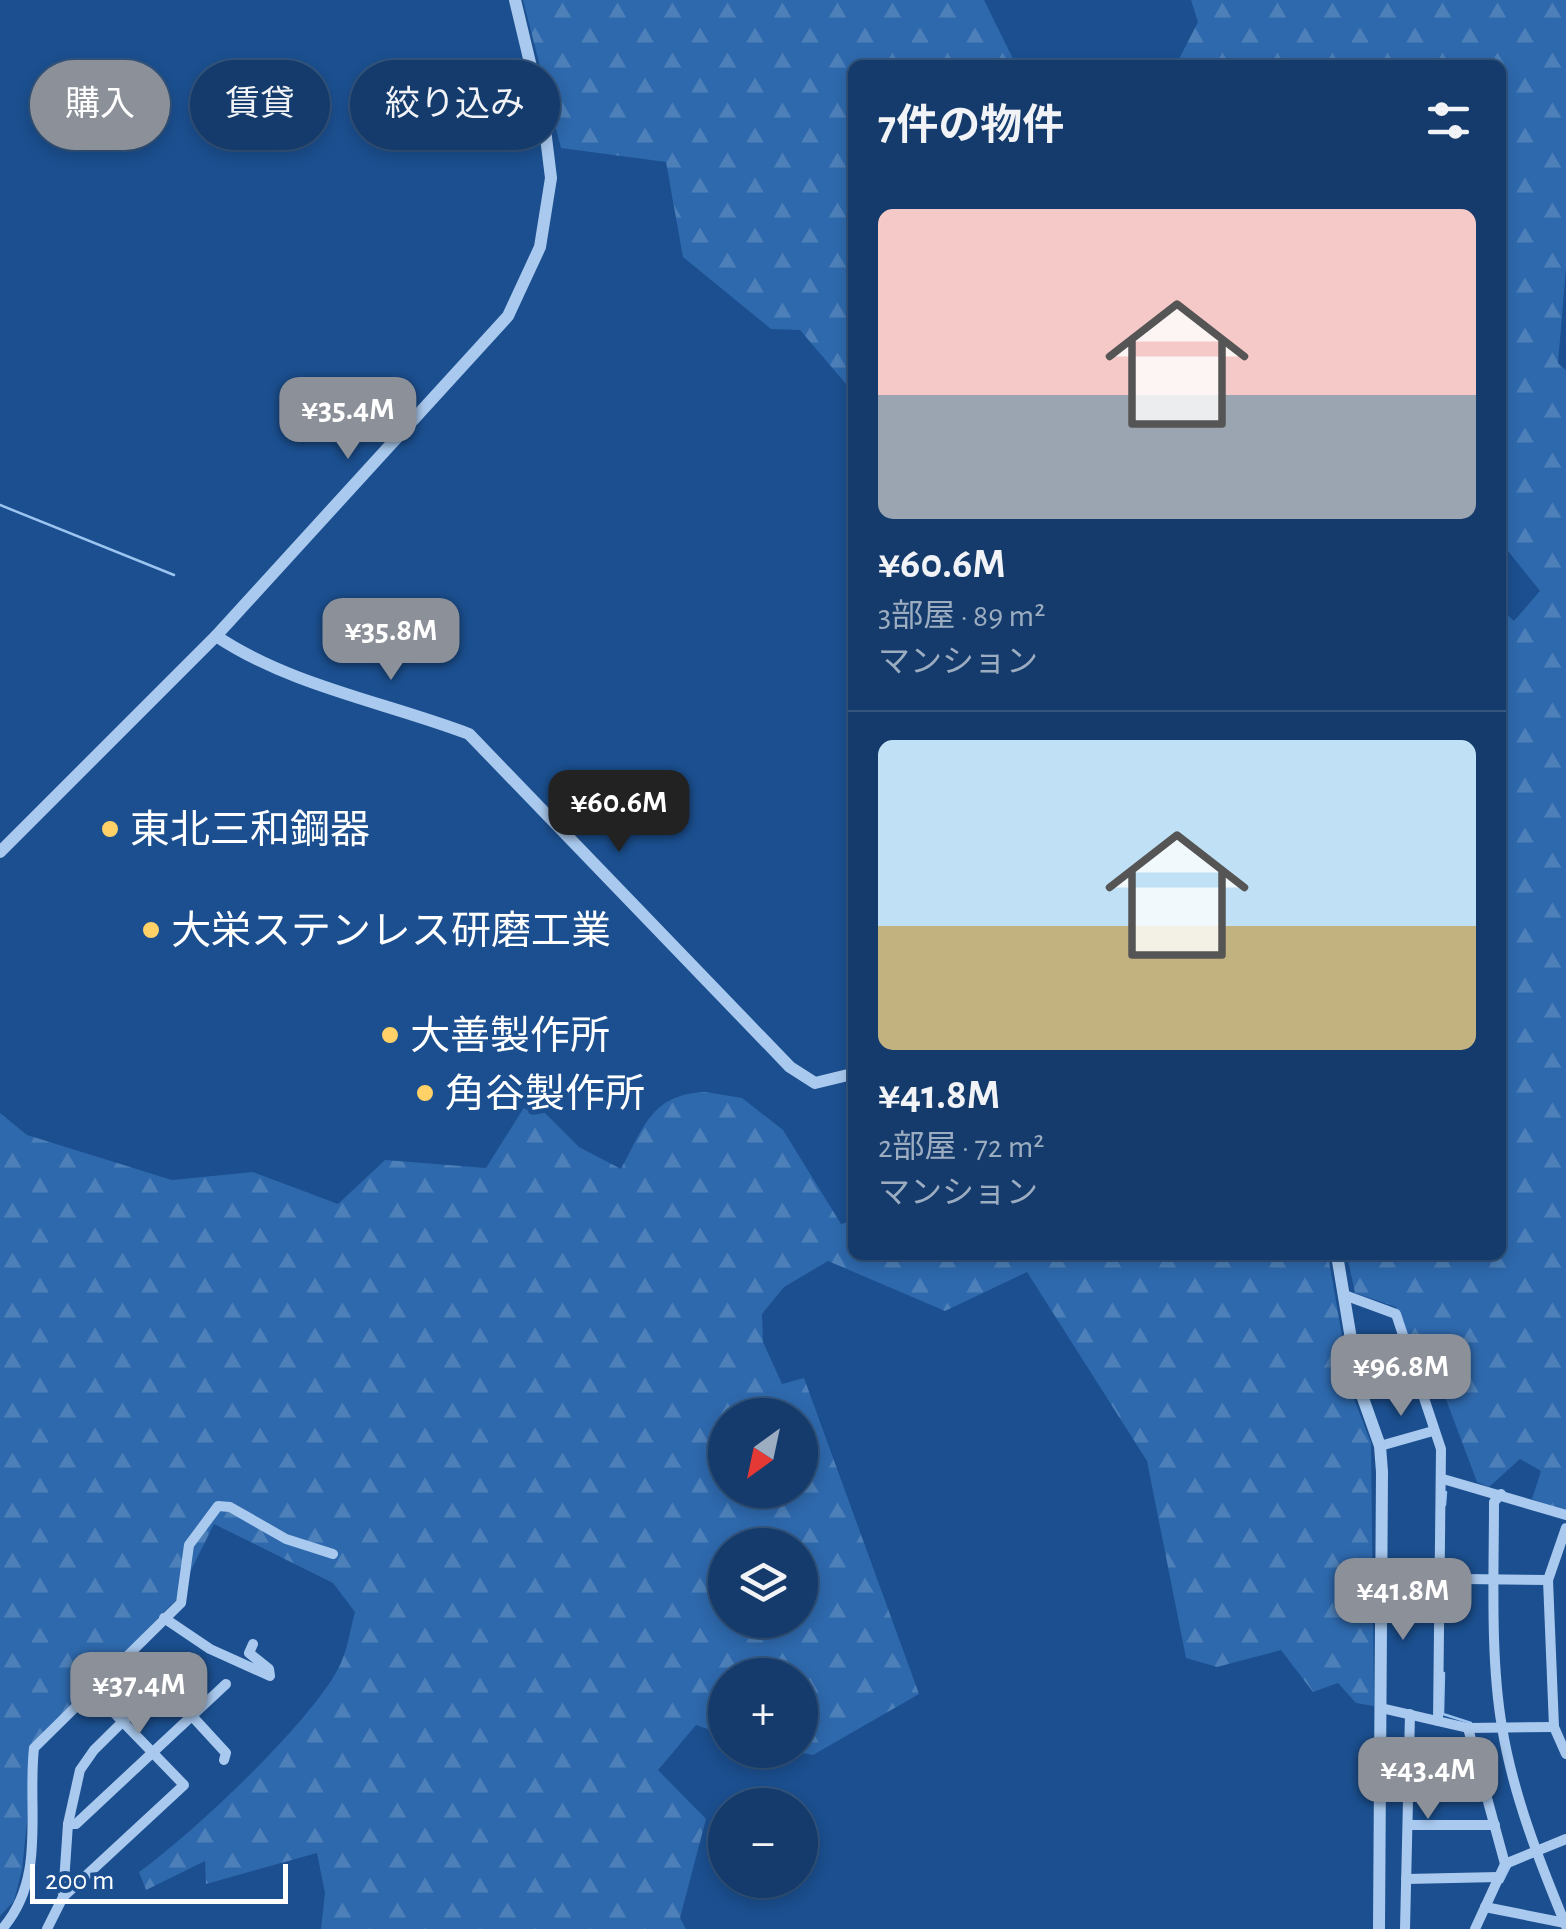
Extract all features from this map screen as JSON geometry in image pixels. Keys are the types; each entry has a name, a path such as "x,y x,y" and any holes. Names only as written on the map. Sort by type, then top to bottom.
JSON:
{"street":[{"path":"0,852 153,694 216,636 492,338 526,283 546,224 550,164 515,0"},
{"path":"216,636 246,656 299,678 397,707 469,734 790,1067 815,1083 848,1075"},
{"path":"1338,1260 1359,1387 1380,1446 1379,1929"},
{"path":"1347,1296 1396,1314 1441,1449 1438,1721"},
{"path":"1380,1446 1433,1430"},
{"path":"1443,1479 1566,1515"},
{"path":"1501,1494 1494,1502 1501,1726 1536,1852 1565,1924"},
{"path":"2,1929 19,1902 28,1874 34,1748 185,1597 189,1546 218,1506 230,1507 286,1539 333,1554"},
{"path":"1566,1528 1548,1580 1554,1726 1566,1754"},
{"path":"1382,1578 1548,1580"},
{"path":"164,1618 210,1650 270,1676 269,1669 249,1653 253,1644"},
{"path":"63,1896 68,1824 80,1770 188,1657"},
{"path":"68,1824 76,1824 226,1684"},
{"path":"47,1929 63,1896 184,1785 92,1690"},
{"path":"1382,1708 1468,1728 1554,1726"},
{"path":"1405,1929 1410,1714"},
{"path":"192,1716 226,1752 224,1760"},
{"path":"1468,1728 1508,1863"},
{"path":"1409,1769 1480,1768"},
{"path":"1408,1825 1495,1825"},
{"path":"1475,1929 1508,1863 1566,1839"},
{"path":"1406,1878 1499,1878"},
{"path":"1488,1907 1565,1924"}],"green space":[{"path":"523,0 984,0 1014,60 848,60 848,386 800,330 771,329 683,257 666,162 561,148 560,60 538,60"},
{"path":"1191,0 1566,0 1566,268 1558,363 1566,370 1566,1512 1532,1499 1541,1471 1520,1459 1489,1487 1477,1482 1435,1370 1423,1374 1396,1307 1355,1293 1348,1260 1506,1260 1506,614 1514,621 1540,591 1506,548 1506,60 1182,60 1198,22"},
{"path":"706,1092 742,1098 783,1130 841,1224 848,1222 848,1260 1329,1260 1352,1394 1371,1443 1374,1706 1356,1703 1338,1683 1313,1692 1281,1650 1217,1667 1186,1658 1147,1461 1027,1272 945,1311 828,1261 784,1287 762,1314 763,1342 782,1384 804,1378 811,1398 708,1398 708,1508 818,1508 818,1416 919,1694 818,1752 818,1658 708,1658 708,1729 696,1725 658,1770 706,1819 680,1918 686,1929 321,1929 325,1893 317,1853 206,1884 205,1861 146,1890 139,1872 189,1832 249,1775 326,1688 343,1659 355,1612 333,1583 214,1524 176,1600 35,1744 22,1870 14,1901 0,1916 0,1113 27,1135 172,1180 253,1172 338,1204 385,1160 486,1168 530,1098 579,1147 621,1169 644,1126 661,1106 688,1094"}],"waterway":[{"path":"0,505 174,575"},
{"path":"1445,1505 1446,1492"},
{"path":"1444,1673 1443,1714 1471,1723"},
{"path":"1502,1882 1510,1866"}],"place":[{"name":"東北三和鋼器","path":"110,829"},
{"name":"大栄ステンレス研磨工業","path":"151,930"},
{"name":"大善製作所","path":"390,1035"},
{"name":"角谷製作所","path":"425,1093"}]}
